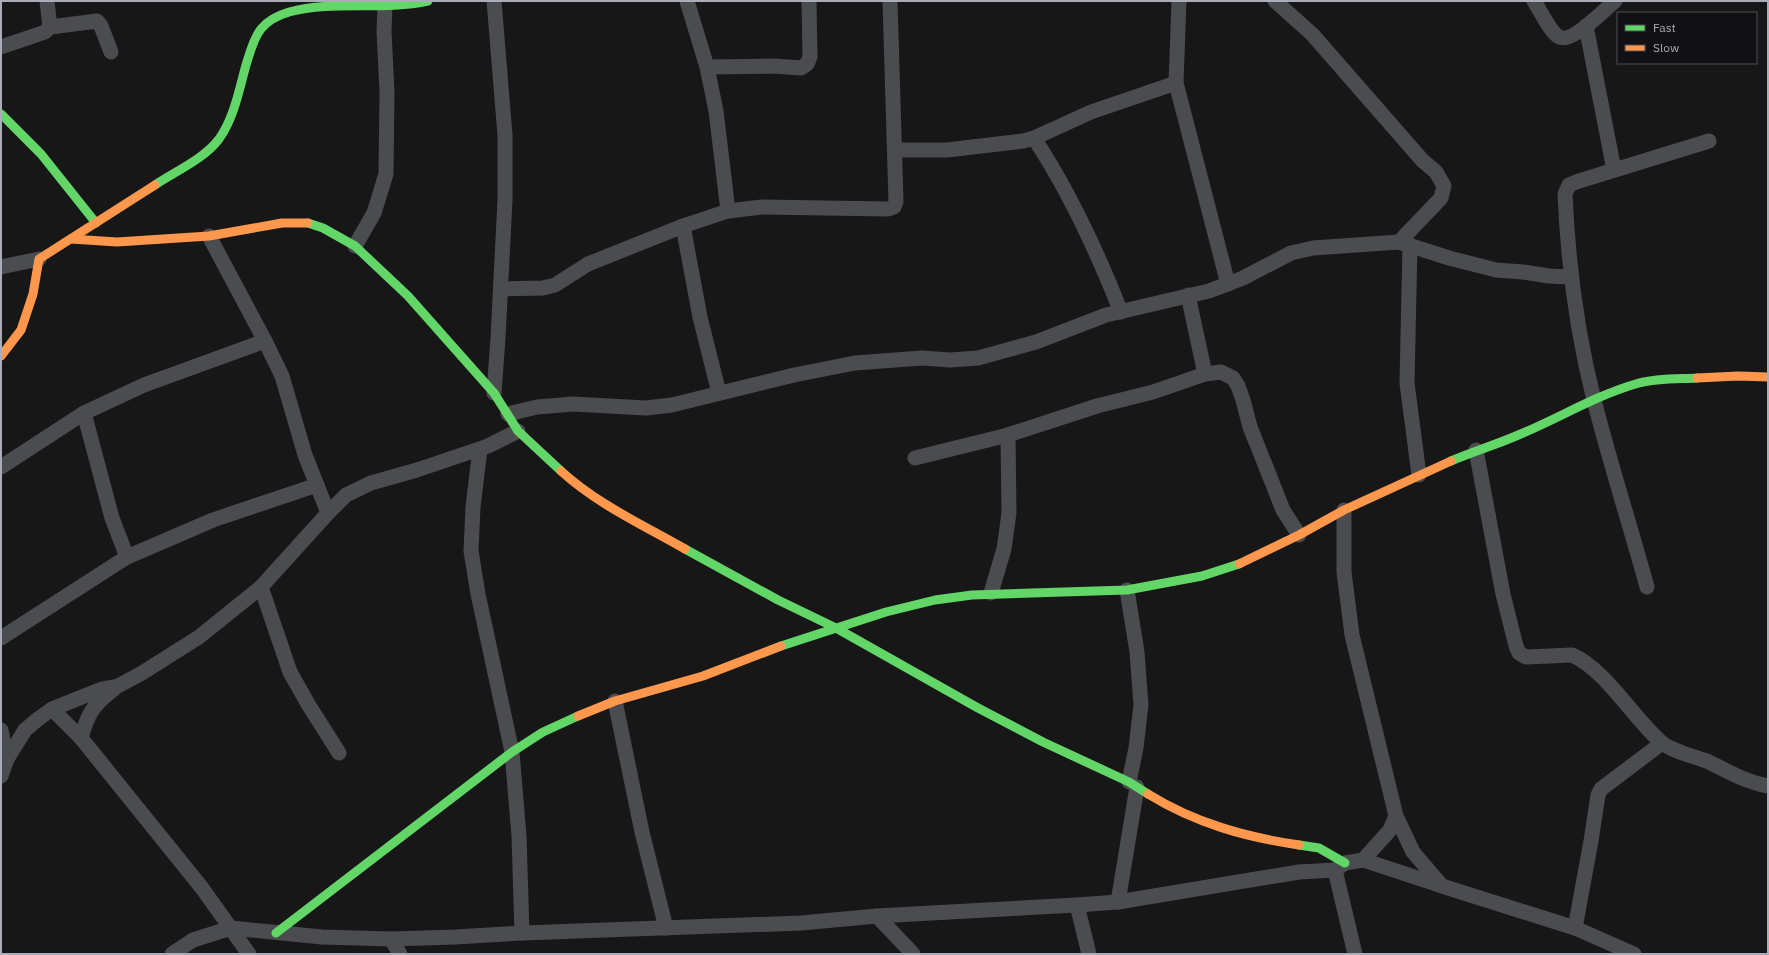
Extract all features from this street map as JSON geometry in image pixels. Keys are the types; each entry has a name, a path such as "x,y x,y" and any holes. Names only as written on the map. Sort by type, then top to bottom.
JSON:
{"street":[{"path":"47,1 50,27"},
{"path":"1,266 39,259 205,153 220,138 229,119 252,47 261,28 284,13 306,4 385,6 428,1"},
{"path":"494,1 505,135 505,200 494,393"},
{"path":"687,1 707,67 717,118 728,211"},
{"path":"707,67 774,66 801,68 808,64 810,57 809,1"},
{"path":"501,289 543,288 555,285 588,264 683,226 728,211 762,206 888,209 894,207 896,202 896,150 890,1"},
{"path":"1179,1 1176,83 1228,284"},
{"path":"1275,1 1312,34 1422,160 1436,172 1444,186 1441,198 1404,243 1408,383 1419,475"},
{"path":"1534,1 1554,33 1560,38 1566,38 1574,35 1615,1"},
{"path":"355,246 374,213 386,174 388,108 384,31 385,6"},
{"path":"1,47 45,32 50,27 97,21 101,26 111,52"},
{"path":"1586,26 1614,170"},
{"path":"896,150 947,150 1007,144 1034,138 1091,112 1176,83"},
{"path":"1,114 41,154 96,223"},
{"path":"1034,138 1057,172 1080,217 1122,312"},
{"path":"1647,587 1594,399 1581,341 1570,277 1564,194 1569,185 1709,141"},
{"path":"71,239 117,242 209,236 282,223 306,222 323,228 355,246 408,296 494,393 518,431 572,481 598,499 706,561 778,600 836,628 978,708 1043,742 1133,785 1170,807 1216,827 1261,839 1319,848 1340,866 1355,954"},
{"path":"683,226 700,317 718,393"},
{"path":"209,236 282,376 305,455 328,513"},
{"path":"508,414 537,407 573,404 646,408 672,405 794,374 855,363 922,358 950,360 978,358 1023,346 1106,315 1209,291 1243,278 1292,253 1313,248 1404,243 1449,258 1496,270 1570,277"},
{"path":"1,356 21,330 33,294 39,259"},
{"path":"1188,295 1205,374"},
{"path":"1,467 84,413 144,385 265,341"},
{"path":"915,458 1008,435 1097,406 1153,392 1205,374 1222,372 1233,378 1238,386 1244,400 1250,428 1283,510 1299,535"},
{"path":"276,933 512,752 543,732 615,701 703,676 791,642 886,612 935,600 991,593 1127,590 1202,576 1247,561 1344,510 1476,450 1516,436 1594,399 1640,384 1667,379 1738,376 1768,377"},
{"path":"84,413 112,518 128,558"},
{"path":"81,738 86,718 98,701 118,686 142,673 199,637 261,588 346,495 371,483 418,470 480,449 518,431"},
{"path":"991,593 1004,550 1009,513 1008,435"},
{"path":"480,449 473,507 471,551 478,594 512,752 519,836 522,933"},
{"path":"1476,450 1503,594 1516,646 1520,653 1526,657 1572,655 1579,658 1598,675 1662,743 1709,762 1752,783 1768,786"},
{"path":"1,638 128,558 213,520 317,485"},
{"path":"1344,510 1344,572 1352,635 1396,816 1414,852 1442,886"},
{"path":"261,588 290,672 339,753"},
{"path":"1118,902 1133,785 1141,706 1137,652 1127,590"},
{"path":"1,776 7,759 25,730 52,709 102,689 118,686"},
{"path":"615,701 642,832 666,928"},
{"path":"52,709 81,738 202,888 249,954"},
{"path":"7,759 1,730 25,730"},
{"path":"1575,928 1598,794 1601,789 1662,743"},
{"path":"1363,860 1390,830 1396,816"},
{"path":"172,954 193,940 231,928 322,937 391,939 455,938 522,933 801,923 877,916 1118,902 1340,866 1363,860 1575,928 1634,954"},
{"path":"1077,905 1088,954"},
{"path":"877,916 913,954"},
{"path":"391,939 400,954"}],"traffic: fast":[{"path":"155,185 198,159 219,139 229,122 254,42 258,33 270,20 285,13 306,8 411,4 428,1"},
{"path":"1,114 41,154 96,223"},
{"path":"308,223 323,228 355,246 408,296 494,393 518,431 561,471"},
{"path":"1451,461 1516,436 1623,388 1653,380 1697,378"},
{"path":"685,549 778,600 836,628 978,708 1043,742 1129,782 1148,794"},
{"path":"781,646 886,612 935,600 972,595 1127,590 1202,576 1239,564"},
{"path":"276,933 512,752 543,732 578,716"},
{"path":"1299,845 1319,848 1345,863"}],"traffic: slow":[{"path":"1,356 21,330 33,294 39,259 155,185"},
{"path":"71,239 117,242 209,236 282,223 308,223"},
{"path":"1697,378 1738,376 1768,377"},
{"path":"1239,564 1299,535 1344,510 1451,461"},
{"path":"561,471 575,483 605,504 685,549"},
{"path":"578,716 615,701 703,676 781,646"},
{"path":"1148,794 1202,821 1259,838 1299,845"}]}
